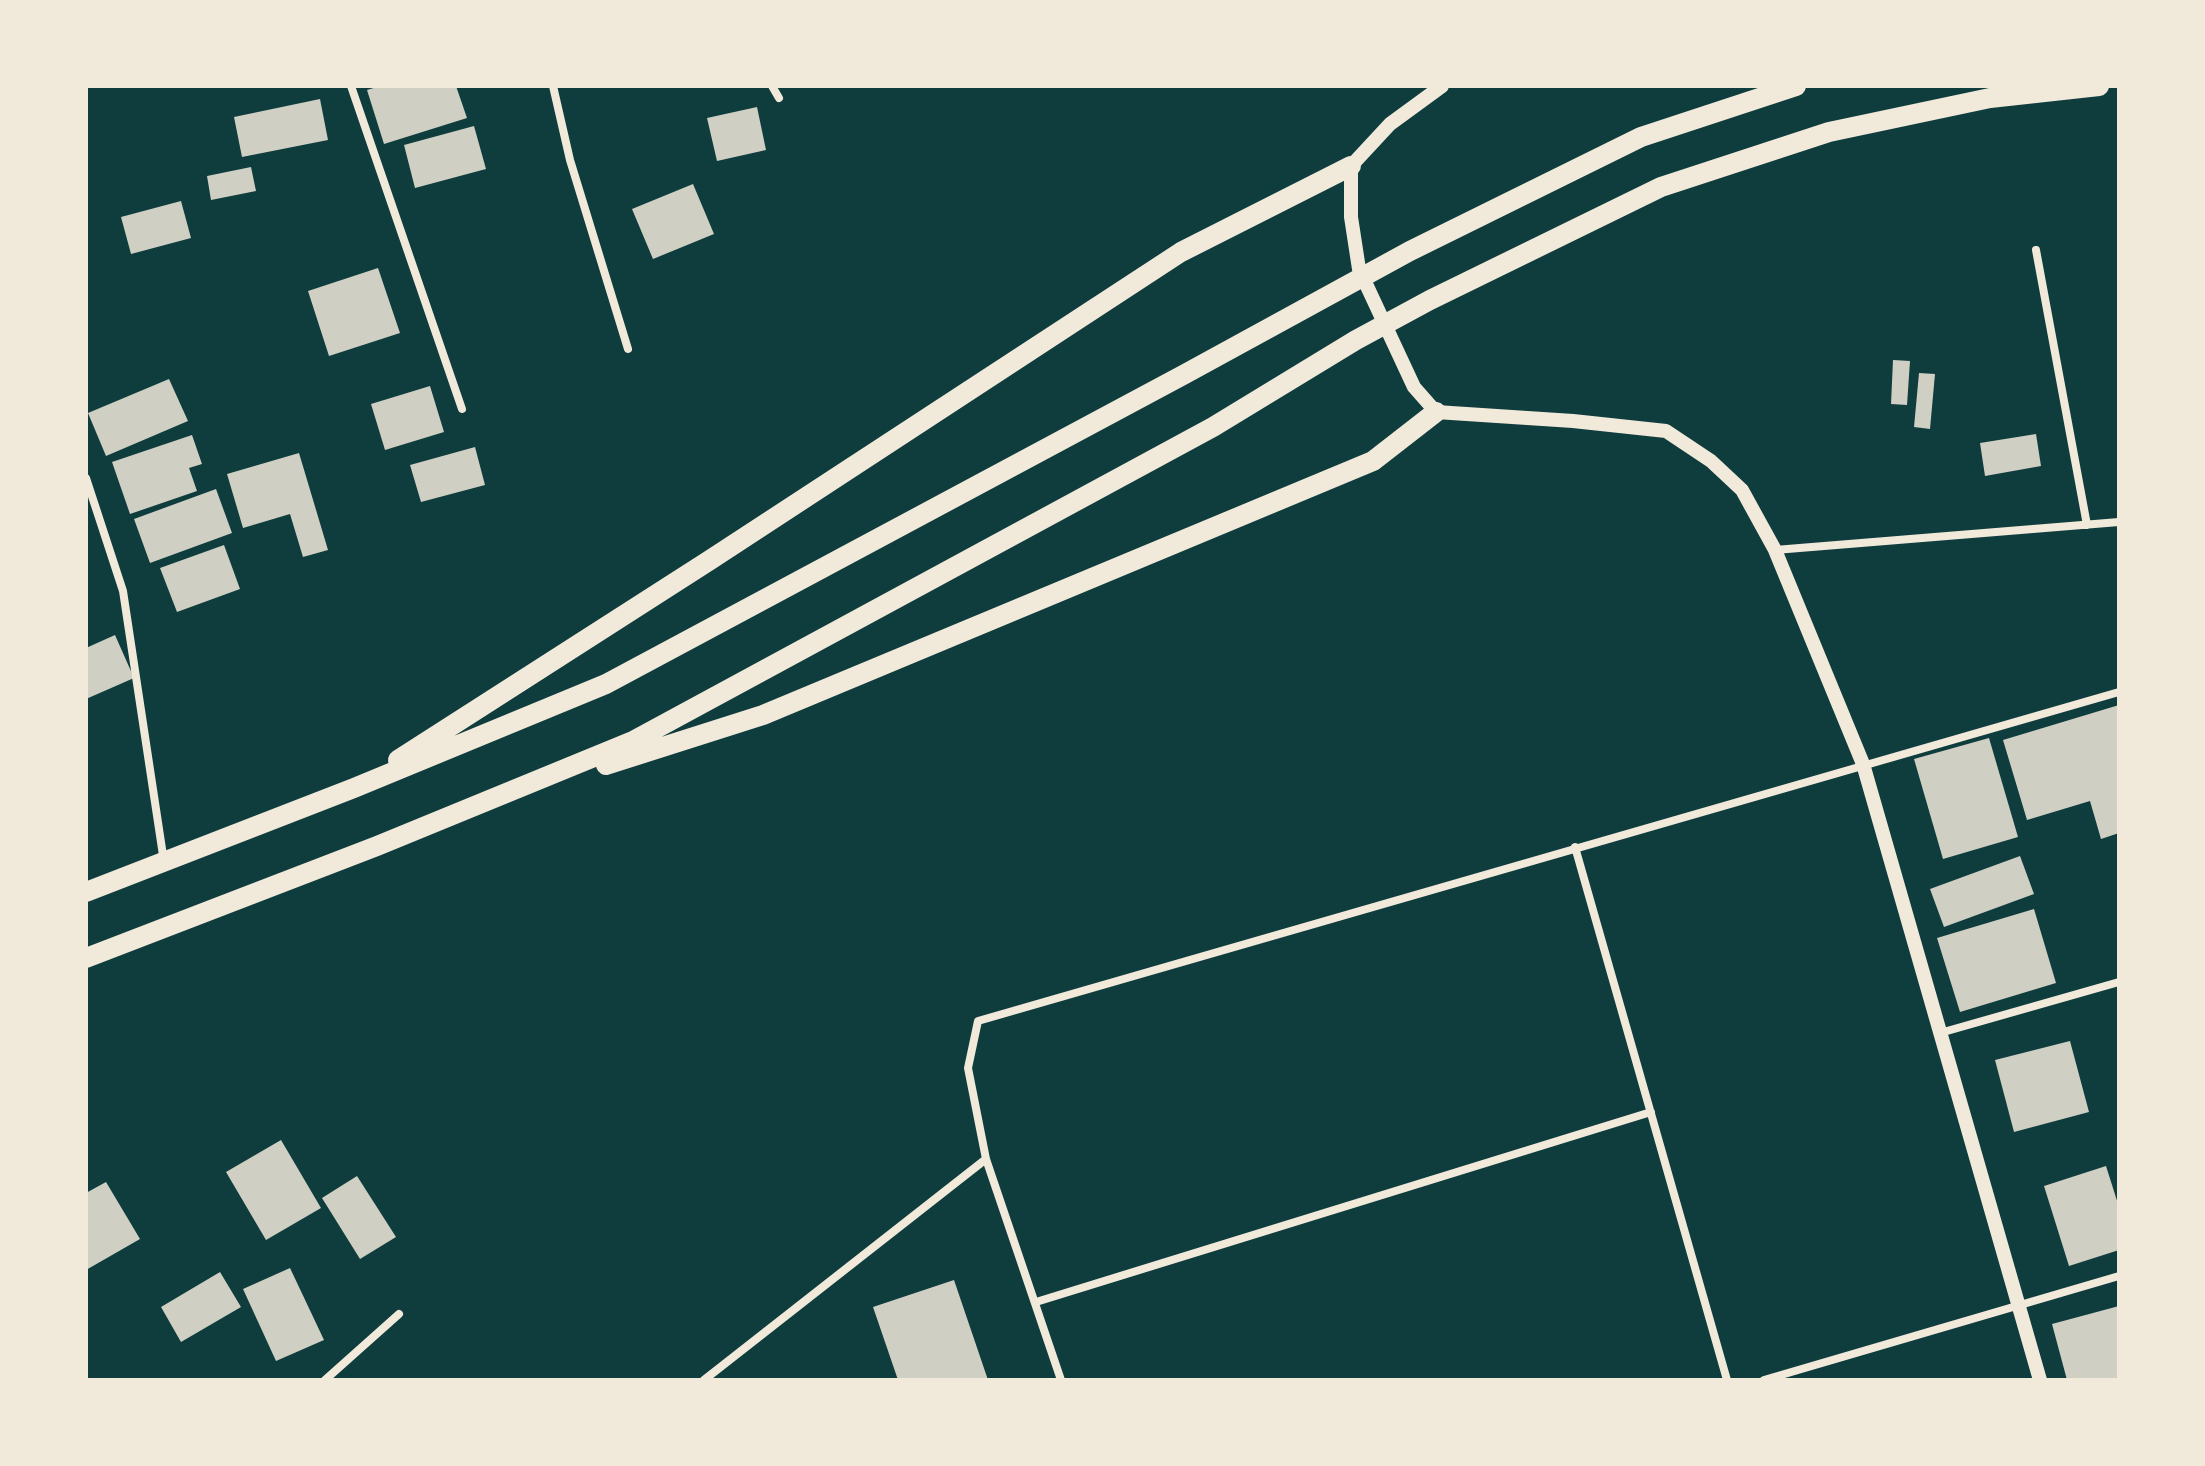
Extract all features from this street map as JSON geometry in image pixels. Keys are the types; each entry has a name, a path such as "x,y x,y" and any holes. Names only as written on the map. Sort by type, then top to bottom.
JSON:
{"main road":[{"path":"86,892 354,788 606,684 1410,251 1641,137 1796,86"},
{"path":"86,958 186,922 633,741 1213,427 1356,340 1430,300 1661,187 1829,132 1990,98 2099,86"},
{"path":"354,788 1181,252 1351,166"},
{"path":"468,809 763,715 1373,461 1436,412"}],"street":[{"path":"351,86 462,409"},
{"path":"553,86 570,160 628,349"},
{"path":"772,86 779,98"},
{"path":"1442,86 1390,124 1351,166 1351,217 1359,269 1414,387 1436,412 1666,431 1711,461 1742,490 1775,550 1863,764 2040,1380"},
{"path":"2036,250 2087,525"},
{"path":"86,478 123,591 164,863"},
{"path":"1775,550 2119,522"},
{"path":"1061,1380 986,1159 968,1068 978,1021 2119,692"},
{"path":"1575,847 1727,1380"},
{"path":"1940,1033 2119,982"},
{"path":"1036,1302 1651,1112"},
{"path":"704,1380 986,1159"},
{"path":"1764,1380 2119,1276"},
{"path":"325,1380 399,1314"}],"building":[{"path":"380,86 456,86 467,118 384,144 367,90"},
{"path":"320,99 328,140 242,157 234,117"},
{"path":"757,107 766,150 717,161 707,118"},
{"path":"474,126 486,169 415,188 404,145"},
{"path":"251,167 256,191 211,200 207,176"},
{"path":"693,184 714,234 653,259 632,209"},
{"path":"181,201 191,238 131,254 121,217"},
{"path":"378,268 400,333 329,356 308,291"},
{"path":"1893,360 1910,361 1907,405 1891,404"},
{"path":"1919,373 1935,374 1930,429 1914,427"},
{"path":"169,379 188,421 106,456 88,413"},
{"path":"430,386 444,432 385,450 371,404"},
{"path":"2036,434 2041,466 1985,476 1980,443"},
{"path":"192,435 202,464 189,468 197,491 130,514 112,462"},
{"path":"475,447 485,485 421,502 410,465"},
{"path":"299,453 328,550 303,557 290,514 243,528 227,474"},
{"path":"216,489 232,533 150,563 134,519"},
{"path":"224,545 240,589 177,612 160,568"},
{"path":"115,635 134,678 86,699 86,648"},
{"path":"2119,705 2119,833 2101,839 2090,801 2027,820 2003,740"},
{"path":"1989,738 2018,837 1943,859 1914,759"},
{"path":"2020,856 2034,894 1944,927 1930,889"},
{"path":"2034,909 2056,983 1960,1012 1937,938"},
{"path":"2070,1041 2089,1112 2014,1132 1995,1060"},
{"path":"281,1140 321,1208 266,1240 226,1172"},
{"path":"2106,1166 2119,1207 2119,1250 2069,1266 2044,1186"},
{"path":"357,1176 396,1237 360,1259 322,1198"},
{"path":"106,1182 140,1239 86,1270 86,1193"},
{"path":"290,1268 324,1340 276,1361 243,1289"},
{"path":"220,1272 241,1307 181,1342 161,1307"},
{"path":"954,1280 988,1380 898,1380 873,1307"},
{"path":"2119,1306 2119,1380 2067,1380 2052,1324"}]}
